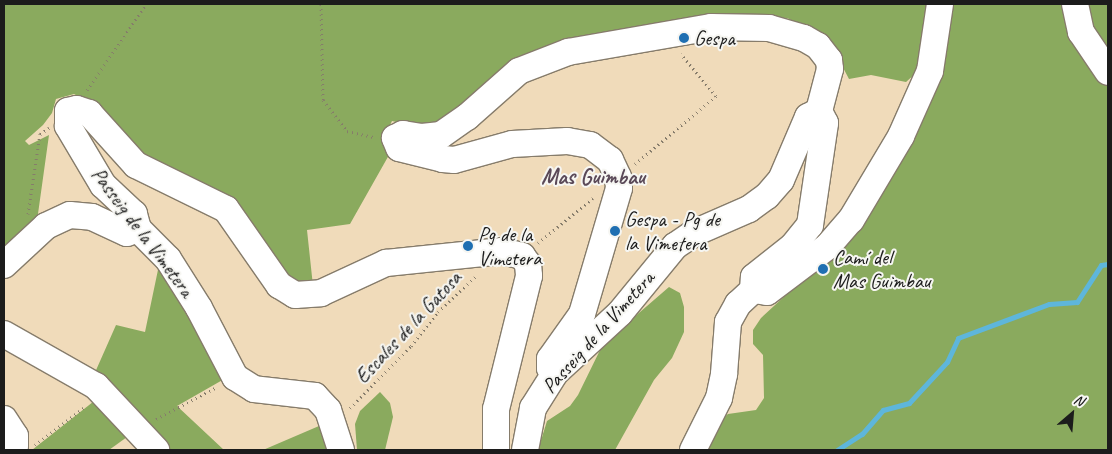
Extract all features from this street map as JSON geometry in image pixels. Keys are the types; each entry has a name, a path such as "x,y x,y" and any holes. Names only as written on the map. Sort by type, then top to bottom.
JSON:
{"street":[{"path":"753,290 768,292 828,246 851,220 901,136 927,79 934,55 940,4"},
{"path":"1075,4 1081,32 1108,72"},
{"path":"555,373 550,368 550,359 582,314 608,229 618,177 601,151 578,142 512,144 454,160 402,150 394,141 400,134 430,138 441,135 467,117 519,71 590,46 711,26 752,27 804,38 818,46 830,64 819,111 825,123 810,225 793,246 754,277 753,290 738,304 728,322 724,374 719,398 693,450"},
{"name":"Passeig de la Vimetera","path":"524,450 533,408 555,373 620,313 675,246 694,233 749,209 768,196 781,180 808,117 819,111"},
{"name":"Passeig de la Vimetera","path":"235,377 199,308 168,259 138,228 134,214 103,185 70,113 89,113 133,163 226,209 278,285 295,295 321,293 386,263 512,254"},
{"path":"4,265 52,221 70,215 92,216 127,232 138,228"},
{"path":"496,450 496,409 529,276 528,264 512,254"},
{"path":"4,334 104,392 136,430 156,450"},
{"path":"235,377 254,388 315,396 325,405 341,450"},
{"path":"4,419 15,436 12,449"}],"path":[{"path":"32,238 26,228 40,134 70,113 146,4"},
{"path":"321,4 323,100 347,131 394,141"},
{"name":"Escales de la Gatosa","path":"330,417 362,397 438,312 512,254 618,177 716,96 665,34"},
{"path":"136,430 235,377"},
{"path":"12,449 31,449 104,392"}],"green space":[{"path":"4,4 928,4 916,73 906,82 871,75 849,79 839,60 813,30 787,18 725,16 652,25 425,129 392,121 382,142 389,155 350,224 307,230 313,286 298,286 278,264 139,157 85,100 74,94 56,99 52,113 43,125 25,141 29,145 49,135 37,221 4,257"},
{"path":"946,4 1108,4 1108,450 701,450 716,423 728,414 756,410 764,398 763,355 753,344 753,330 761,318 850,236"},
{"path":"159,265 226,378 177,406 224,450 166,450 93,377 116,325 145,332"},
{"path":"669,287 680,293 684,307 684,332 672,358 654,380 615,450 538,450 547,421 570,406 578,395 603,344"},
{"path":"380,392 390,403 393,417 385,450 357,450 355,424 360,411"},
{"path":"98,398 127,437 109,450 32,450"},
{"path":"326,423 332,450 263,450"}],"waterway":[{"path":"837,450 862,434 883,410 909,403 947,362 958,338 1049,304 1077,302 1101,265 1108,264"}],"place":[{"name":"Gespa","path":"684,38"},
{"name":"Gespa - Pg de la Vimetera","path":"615,231"},
{"name":"Pg de la Vimetera","path":"468,246"},
{"name":"Camí del Mas Guimbau","path":"823,269"}],"district":[{"name":"Mas Guimbau","path":"593,178"}]}
